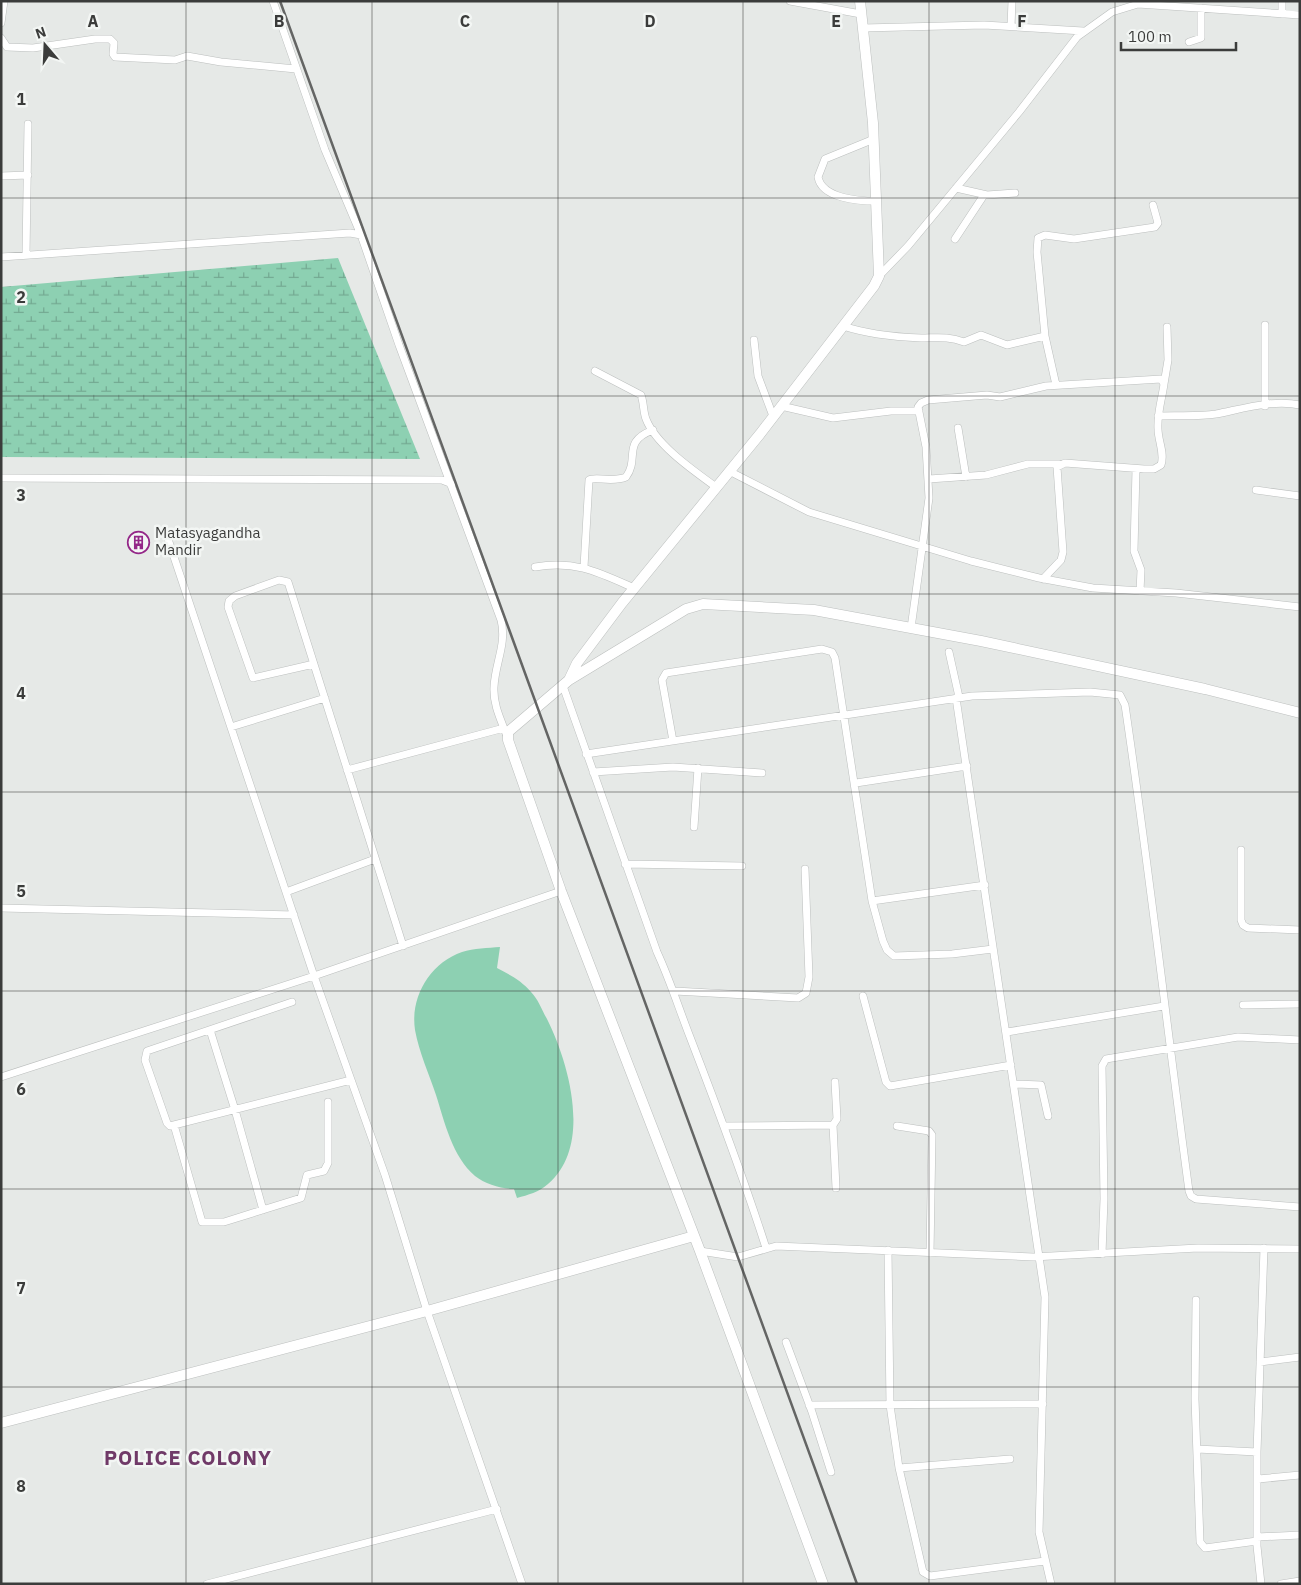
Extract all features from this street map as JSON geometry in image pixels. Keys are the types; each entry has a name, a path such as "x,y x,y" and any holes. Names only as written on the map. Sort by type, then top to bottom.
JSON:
{"main road":[{"path":"566,683 576,664 634,588 781,406 874,286 879,276 874,139 860,1"},
{"path":"823,1584 700,1251 561,891 506,732 566,683 686,609 703,604 814,610 911,628 1205,689 1300,713"},
{"path":"1,1423 428,1311 694,1236"}],"street":[{"path":"1,22 4,1"},
{"path":"273,1 325,150 361,235 399,345 452,484 503,630 504,639 494,685 497,711 506,732 347,770"},
{"path":"790,1 861,14"},
{"path":"1011,26 1012,1"},
{"path":"1282,1 1282,14"},
{"path":"879,276 908,246 1083,31 1112,12 1127,4 1201,8 1217,5 1300,15"},
{"path":"1189,42 1201,38 1201,8"},
{"path":"863,28 1011,26 1083,31"},
{"path":"1,38 7,47 33,48 95,39 110,39 114,43 113,54 115,57 175,60 187,56 222,62 296,68"},
{"path":"26,255 28,124"},
{"path":"874,139 825,159 818,176 822,184 848,200 877,201"},
{"path":"1,176 28,175"},
{"path":"956,188 984,195 1015,192"},
{"path":"955,238 984,195"},
{"path":"1056,385 1045,336 1037,252 1038,238 1045,235 1074,239 1155,227 1158,223 1153,205"},
{"path":"1,257 350,233 361,235"},
{"path":"1265,325 1265,406"},
{"path":"843,326 864,332 920,338 952,337 964,342 981,335 1007,344 1045,336"},
{"path":"929,479 986,475 1028,464 1065,463 1136,469 1154,469 1161,465 1163,458 1158,439 1158,416 1168,360 1167,327"},
{"path":"754,340 758,376 773,416"},
{"path":"595,371 642,395 645,416 653,430 677,458 716,487"},
{"path":"911,628 924,547 929,498 926,447 919,405 928,400 987,395 1002,396 1056,385 1156,378 1161,379 1164,384"},
{"path":"1158,416 1217,414 1235,409 1289,404 1300,405"},
{"path":"781,406 833,418 891,411 919,411"},
{"path":"958,428 966,477"},
{"path":"584,567 589,479 611,481 626,477 635,441 644,433 653,430"},
{"path":"1042,579 1060,560 1063,552 1057,479 1059,464"},
{"path":"1136,469 1134,551 1141,570 1140,591"},
{"path":"729,471 809,512 924,547 1042,579 1093,588 1176,593 1300,608"},
{"path":"1,478 437,480 452,484"},
{"path":"1256,490 1300,496"},
{"path":"165,530 314,976 385,1175 428,1311 522,1584"},
{"path":"535,566 563,564 584,567 634,588"},
{"path":"314,664 256,680 253,678 228,607 229,601 235,596 286,580 314,664 403,946"},
{"path":"673,741 662,680 666,673 822,649 832,652 835,658 856,783 872,901 887,950 894,956 952,954 993,949"},
{"path":"948,652 958,698 993,949 1007,1032 1037,1257 1045,1297 1039,1532 1051,1584"},
{"path":"566,683 586,754 657,952 674,991 686,1028 724,1126 766,1248"},
{"path":"586,754 958,698 1090,692 1117,694 1123,698 1142,822 1164,1006 1191,1196 1217,1202 1300,1207"},
{"path":"231,727 324,698"},
{"path":"856,783 967,766"},
{"path":"593,772 651,768 698,768 762,773"},
{"path":"694,827 698,768"},
{"path":"1241,850 1241,920 1243,925 1248,928 1300,930"},
{"path":"286,892 375,860"},
{"path":"626,864 742,866"},
{"path":"674,991 803,996 806,993 810,977 806,869"},
{"path":"872,901 985,885"},
{"path":"1,1077 314,976 561,891"},
{"path":"1,908 294,914"},
{"path":"863,996 886,1082 890,1086 1011,1065"},
{"path":"292,1002 151,1049 144,1055 167,1123 170,1126 350,1080"},
{"path":"1243,1005 1300,1004"},
{"path":"1007,1032 1164,1006"},
{"path":"210,1030 236,1110 263,1210"},
{"path":"1102,1254 1104,1199 1103,1062 1111,1057 1238,1037 1300,1040"},
{"path":"835,1082 837,1119 833,1125 836,1188"},
{"path":"1014,1084 1041,1085 1048,1116"},
{"path":"174,1125 202,1222 224,1222 301,1198 307,1175 320,1173 326,1168 328,1163 328,1102"},
{"path":"724,1126 833,1125"},
{"path":"897,1126 929,1131 932,1135 930,1253"},
{"path":"700,1251 738,1257 766,1248 888,1250 1037,1257 1198,1248 1300,1249"},
{"path":"1260,1584 1257,1539 1258,1452 1264,1248"},
{"path":"888,1250 890,1405 899,1468 913,1536 925,1575 1045,1561"},
{"path":"1196,1300 1194,1398 1198,1522 1202,1546 1300,1535"},
{"path":"786,1342 831,1472"},
{"path":"1260,1362 1300,1357"},
{"path":"809,1405 1043,1404"},
{"path":"1197,1449 1258,1452"},
{"path":"899,1468 1010,1459"},
{"path":"1258,1478 1300,1475"},
{"path":"207,1584 497,1509"},
{"path":"1282,1584 1300,1581"}],"green space":[{"path":"338,258 420,459 1,457 1,287"},
{"path":"500,947 497,968 515,978 527,988 536,998 547,1019 563,1058 573,1104 573,1127 570,1148 562,1168 545,1187 517,1198 514,1189 494,1186 479,1179 460,1159 446,1128 422,1055 415,1030 414,1018 419,994 440,964 462,952"}],"railway":[{"path":"280,1 857,1584"}],"place":[{"name":"Matasyagandha Mandir","path":"139,542"}],"district":[{"name":"POLICE COLONY","path":"188,1458"}]}
